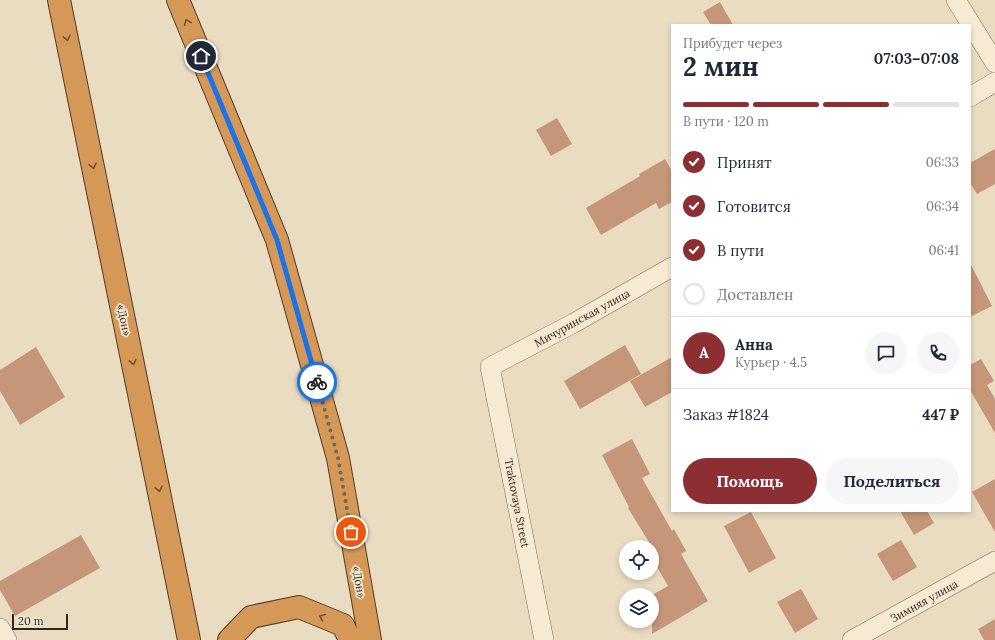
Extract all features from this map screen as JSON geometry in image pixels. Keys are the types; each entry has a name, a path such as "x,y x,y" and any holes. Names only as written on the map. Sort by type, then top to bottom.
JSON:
{"highway":[{"name":"«Дон»","path":"59,0 189,640"},
{"name":"«Дон»","path":"178,0 277,240 338,458 370,640"},
{"path":"229,640 251,617 299,607 343,625 350,640"}],"street":[{"path":"956,0 971,24"},
{"path":"971,24 995,63"},
{"path":"971,96 995,82"},
{"name":"Мичуринская улица","path":"490,367 574,323 671,268"},
{"name":"Traktovaya Street","path":"490,367 544,640"},
{"name":"Зимняя улица","path":"852,640 995,561"},
{"path":"0,628 7,640"}],"building":[{"path":"720,2 732,24 710,24 703,12"},
{"path":"557,118 572,144 551,156 536,130"},
{"path":"995,149 995,184 977,194 971,185 971,162"},
{"path":"665,159 671,169 671,203 659,209 656,203 601,235 586,208 640,176 639,174"},
{"path":"971,265 992,306 971,316"},
{"path":"625,345 641,374 580,409 564,381"},
{"path":"36,347 65,397 20,425 0,391 0,370"},
{"path":"671,358 671,393 645,407 630,381"},
{"path":"981,359 994,381 987,385 995,399 995,433 971,392 971,364"},
{"path":"632,439 650,474 642,478 672,531 674,529 686,551 681,554 708,601 652,634 652,628 659,628 659,591 668,586 659,570 659,540 648,540 628,508 629,507 602,455"},
{"path":"995,479 995,532 972,492"},
{"path":"751,512 776,558 749,573 724,526"},
{"path":"901,512 928,512 934,523 914,535"},
{"path":"81,535 100,568 15,616 0,590 0,581"},
{"path":"901,540 917,567 893,581 877,554"},
{"path":"801,589 818,619 795,633 777,602"},
{"path":"995,619 995,640 984,640 978,629"}],"way so far":[{"path":"317,382 338,458 351,532"}],"route":[{"path":"201,56 277,240 317,382"}]}
